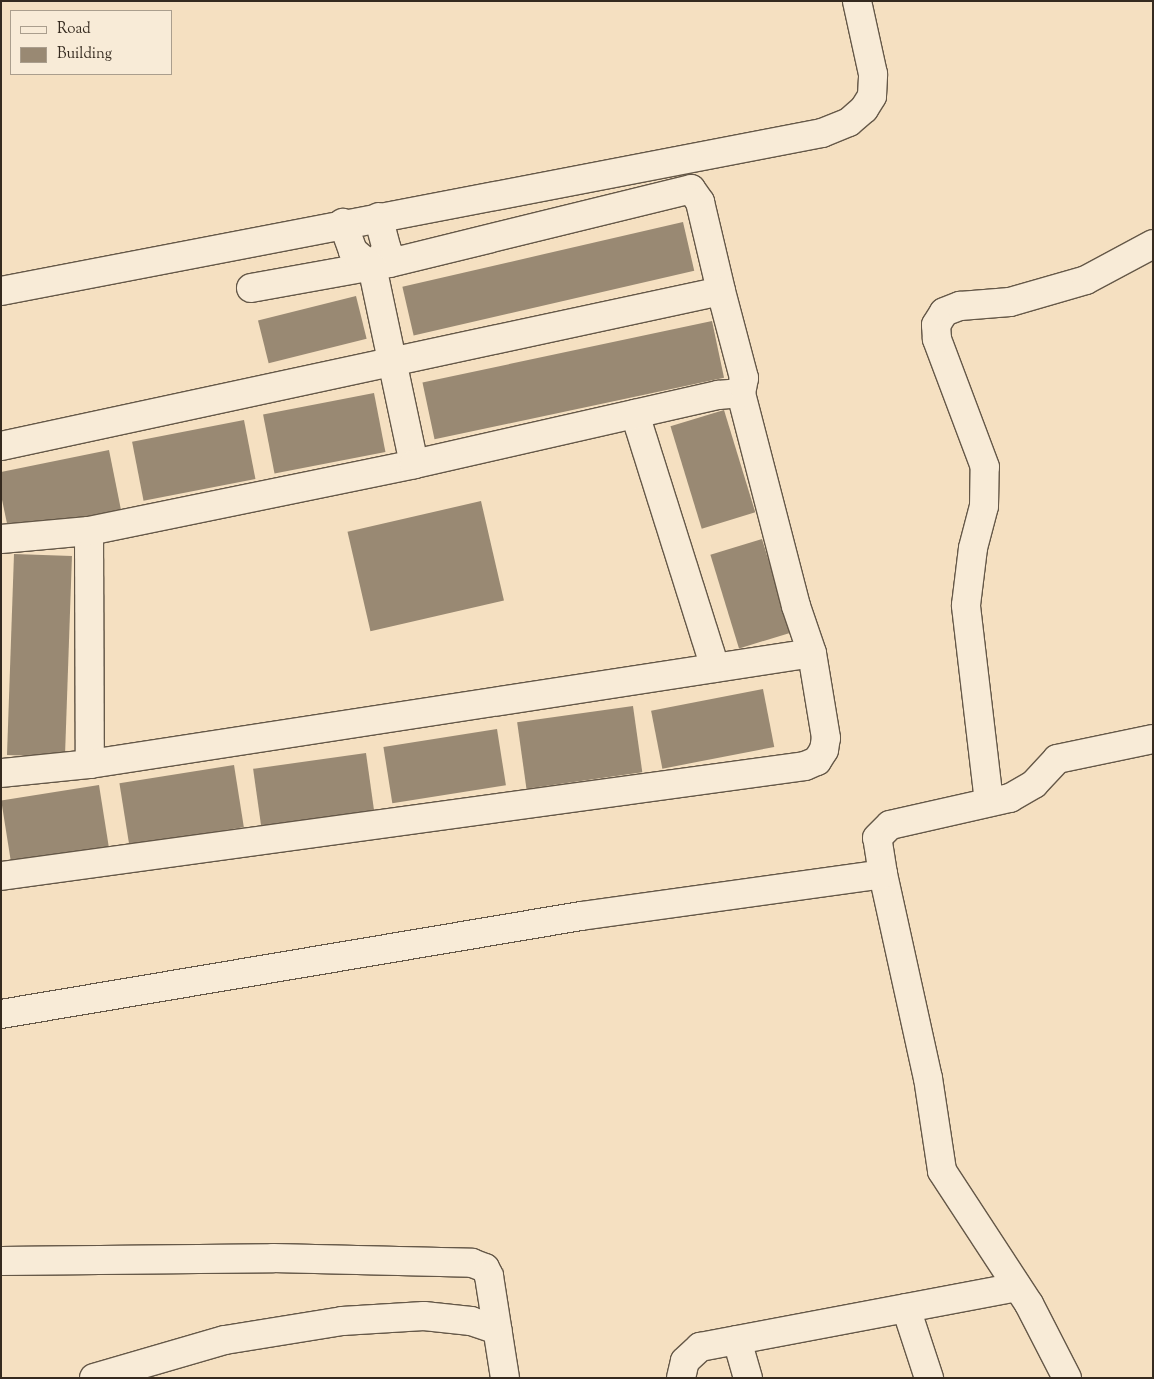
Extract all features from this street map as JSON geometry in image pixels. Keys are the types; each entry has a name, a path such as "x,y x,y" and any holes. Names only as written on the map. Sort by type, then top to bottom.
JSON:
{"street":[{"path":"1,291 343,223 822,133 849,122 864,109 872,89 873,74 856,1"},
{"path":"1,876 805,766 817,761 824,750 826,738 812,653 796,606 741,393 744,378 700,202 691,189 372,267 251,288"},
{"path":"372,267 387,250 378,217"},
{"path":"343,223 353,251 372,267 414,464"},
{"path":"989,802 966,605 973,548 984,506 985,467 937,339 936,325 944,312 960,306 1010,302 1086,280 1153,244"},
{"path":"1,446 392,364 721,291"},
{"path":"1,539 89,531 414,464 635,414 741,393"},
{"path":"635,414 715,668"},
{"path":"89,531 90,764"},
{"path":"1,773 90,764 812,653"},
{"path":"1067,1378 1018,1287 942,1171 928,1078 883,874 877,838 890,825 989,802 1023,792 1057,759 1153,739"},
{"path":"1,1014 581,916 883,874"},
{"path":"1,1260 273,1258 472,1263 485,1268 490,1276 505,1378"},
{"path":"681,1378 691,1353 700,1347 1018,1287"},
{"path":"906,1308 929,1378"},
{"path":"94,1378 225,1340 342,1321 424,1316 471,1320 497,1330"},
{"path":"737,1340 748,1378"}],"building":[{"path":"683,222 694,271 414,336 402,287"},
{"path":"356,296 367,339 269,363 258,320"},
{"path":"712,321 724,378 435,439 422,383"},
{"path":"374,393 385,452 275,473 263,415"},
{"path":"724,410 755,512 702,529 670,426"},
{"path":"244,420 255,479 144,501 132,442"},
{"path":"109,450 121,510 9,533 1,495 1,472"},
{"path":"481,501 504,600 370,631 348,532"},
{"path":"762,539 791,633 739,649 710,555"},
{"path":"14,554 72,556 65,757 7,755"},
{"path":"763,689 774,747 662,769 651,711"},
{"path":"633,706 642,772 526,789 517,722"},
{"path":"497,729 506,785 392,803 383,747"},
{"path":"366,753 374,810 261,826 253,769"},
{"path":"234,765 244,827 129,845 119,783"},
{"path":"99,785 109,847 11,863 1,800"}]}
